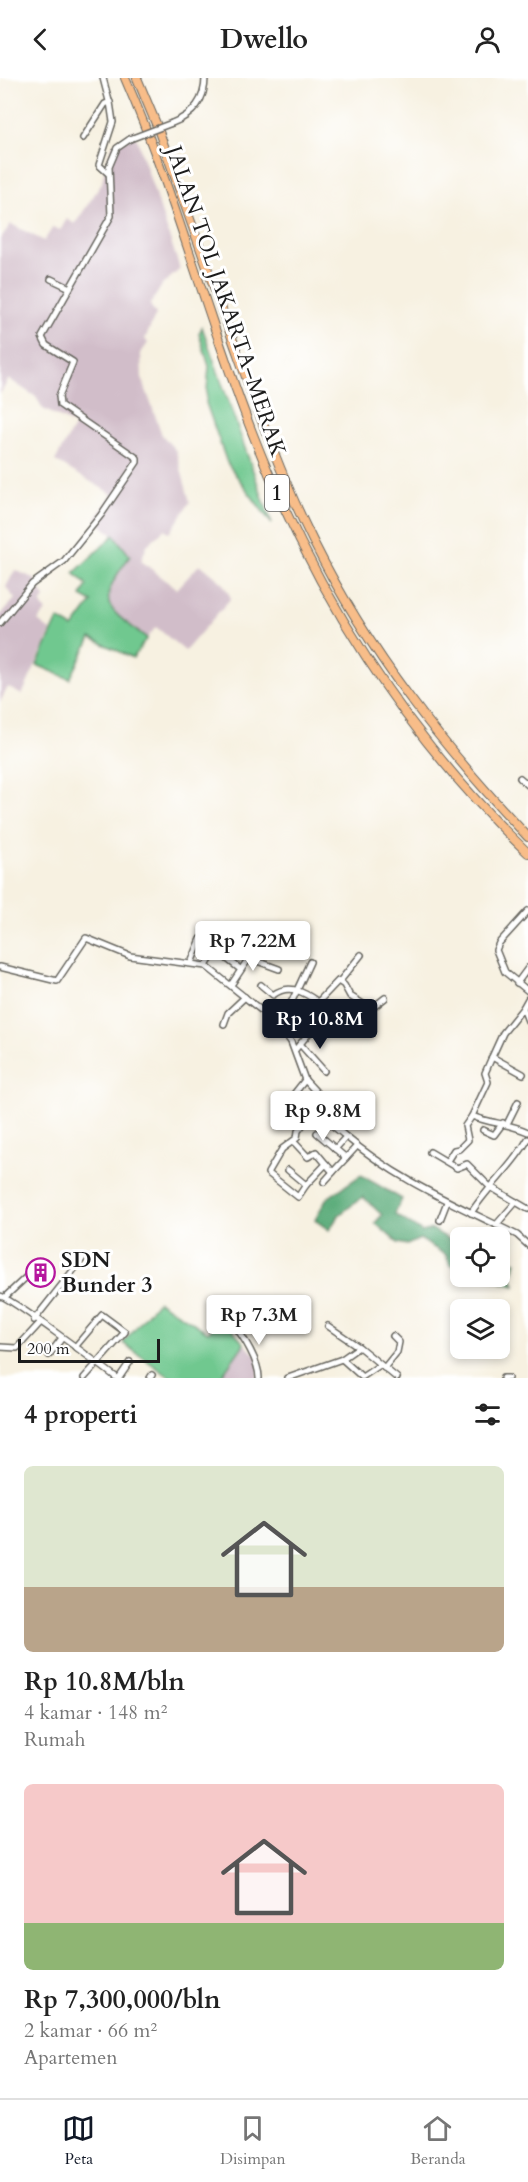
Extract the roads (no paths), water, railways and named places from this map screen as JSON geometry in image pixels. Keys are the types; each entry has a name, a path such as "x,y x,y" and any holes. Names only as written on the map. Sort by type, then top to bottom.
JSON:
{"highway":[{"name":"JALAN TOL JAKARTA–MERAK","path":"125,78 147,129 251,431 305,551 337,610 381,682 461,784 528,853"},
{"name":"JALAN TOL JAKARTA–MERAK","path":"137,78 157,126 269,443 313,541 347,603 402,687 469,774 528,837"}],"street":[{"path":"103,78 112,107 113,123 99,165 109,174"},
{"path":"0,623 32,584 64,561 101,515 138,462 137,458 120,445 64,409 58,400 73,362 46,345 42,337 68,287 111,216 109,174 113,154 122,143 186,118 196,110 205,78"},
{"path":"83,138 109,101"},
{"path":"51,279 68,287"},
{"path":"520,777 528,785"},
{"path":"528,911 499,943 496,950 505,972 528,991"},
{"path":"233,937 249,959 279,969"},
{"path":"231,985 260,939 269,937"},
{"path":"0,968 29,976 59,980 86,938 130,956 206,966 277,1023 295,1050 305,1080 330,1103"},
{"path":"191,963 201,939"},
{"path":"206,966 216,950 240,969"},
{"path":"318,1002 340,981 361,955"},
{"path":"277,1023 298,989 310,962"},
{"path":"517,983 528,968"},
{"path":"340,981 350,996 371,1010 385,998"},
{"path":"261,985 273,995 282,990 298,989 318,1002 326,1013 295,1050"},
{"path":"224,1024 228,1012 245,997"},
{"path":"447,1161 454,1150 459,1149 468,1140 465,1126 488,1083 485,1072 503,1033 528,999"},
{"path":"523,1008 528,1021"},
{"path":"300,1044 324,1071"},
{"path":"492,1057 523,1074"},
{"path":"286,1104 305,1080"},
{"path":"305,1202 268,1173 282,1149 294,1142 317,1105 319,1095"},
{"path":"483,1130 494,1136 518,1102"},
{"path":"317,1105 320,1114 346,1137 408,1182 496,1225 528,1245"},
{"path":"472,1116 490,1123 505,1123 528,1132"},
{"path":"317,1133 346,1158"},
{"path":"335,1149 346,1137"},
{"path":"471,1213 489,1186 518,1157 528,1139"},
{"path":"294,1142 308,1157 316,1152 333,1172"},
{"path":"324,1182 357,1146"},
{"path":"430,1152 458,1168 466,1164 489,1186 528,1209"},
{"path":"298,1197 326,1164"},
{"path":"288,1170 306,1185"},
{"path":"440,1220 447,1202"},
{"path":"496,1225 516,1202"},
{"path":"0,1347 17,1348 84,1258"},
{"path":"38,1266 3,1296 118,1378 130,1362"},
{"path":"75,1347 100,1317 106,1316 125,1333 84,1378"},
{"path":"233,1324 243,1338 258,1370 259,1378"},
{"path":"328,1326 359,1347 389,1376 397,1378"},
{"path":"342,1359 362,1377 382,1367 397,1352 399,1342 393,1336"},
{"path":"49,1355 62,1338"},
{"path":"288,1378 342,1359 359,1347"},
{"path":"502,1378 508,1378"}],"place":[{"name":"SDN Bunder 3","path":"40,1272"}]}
